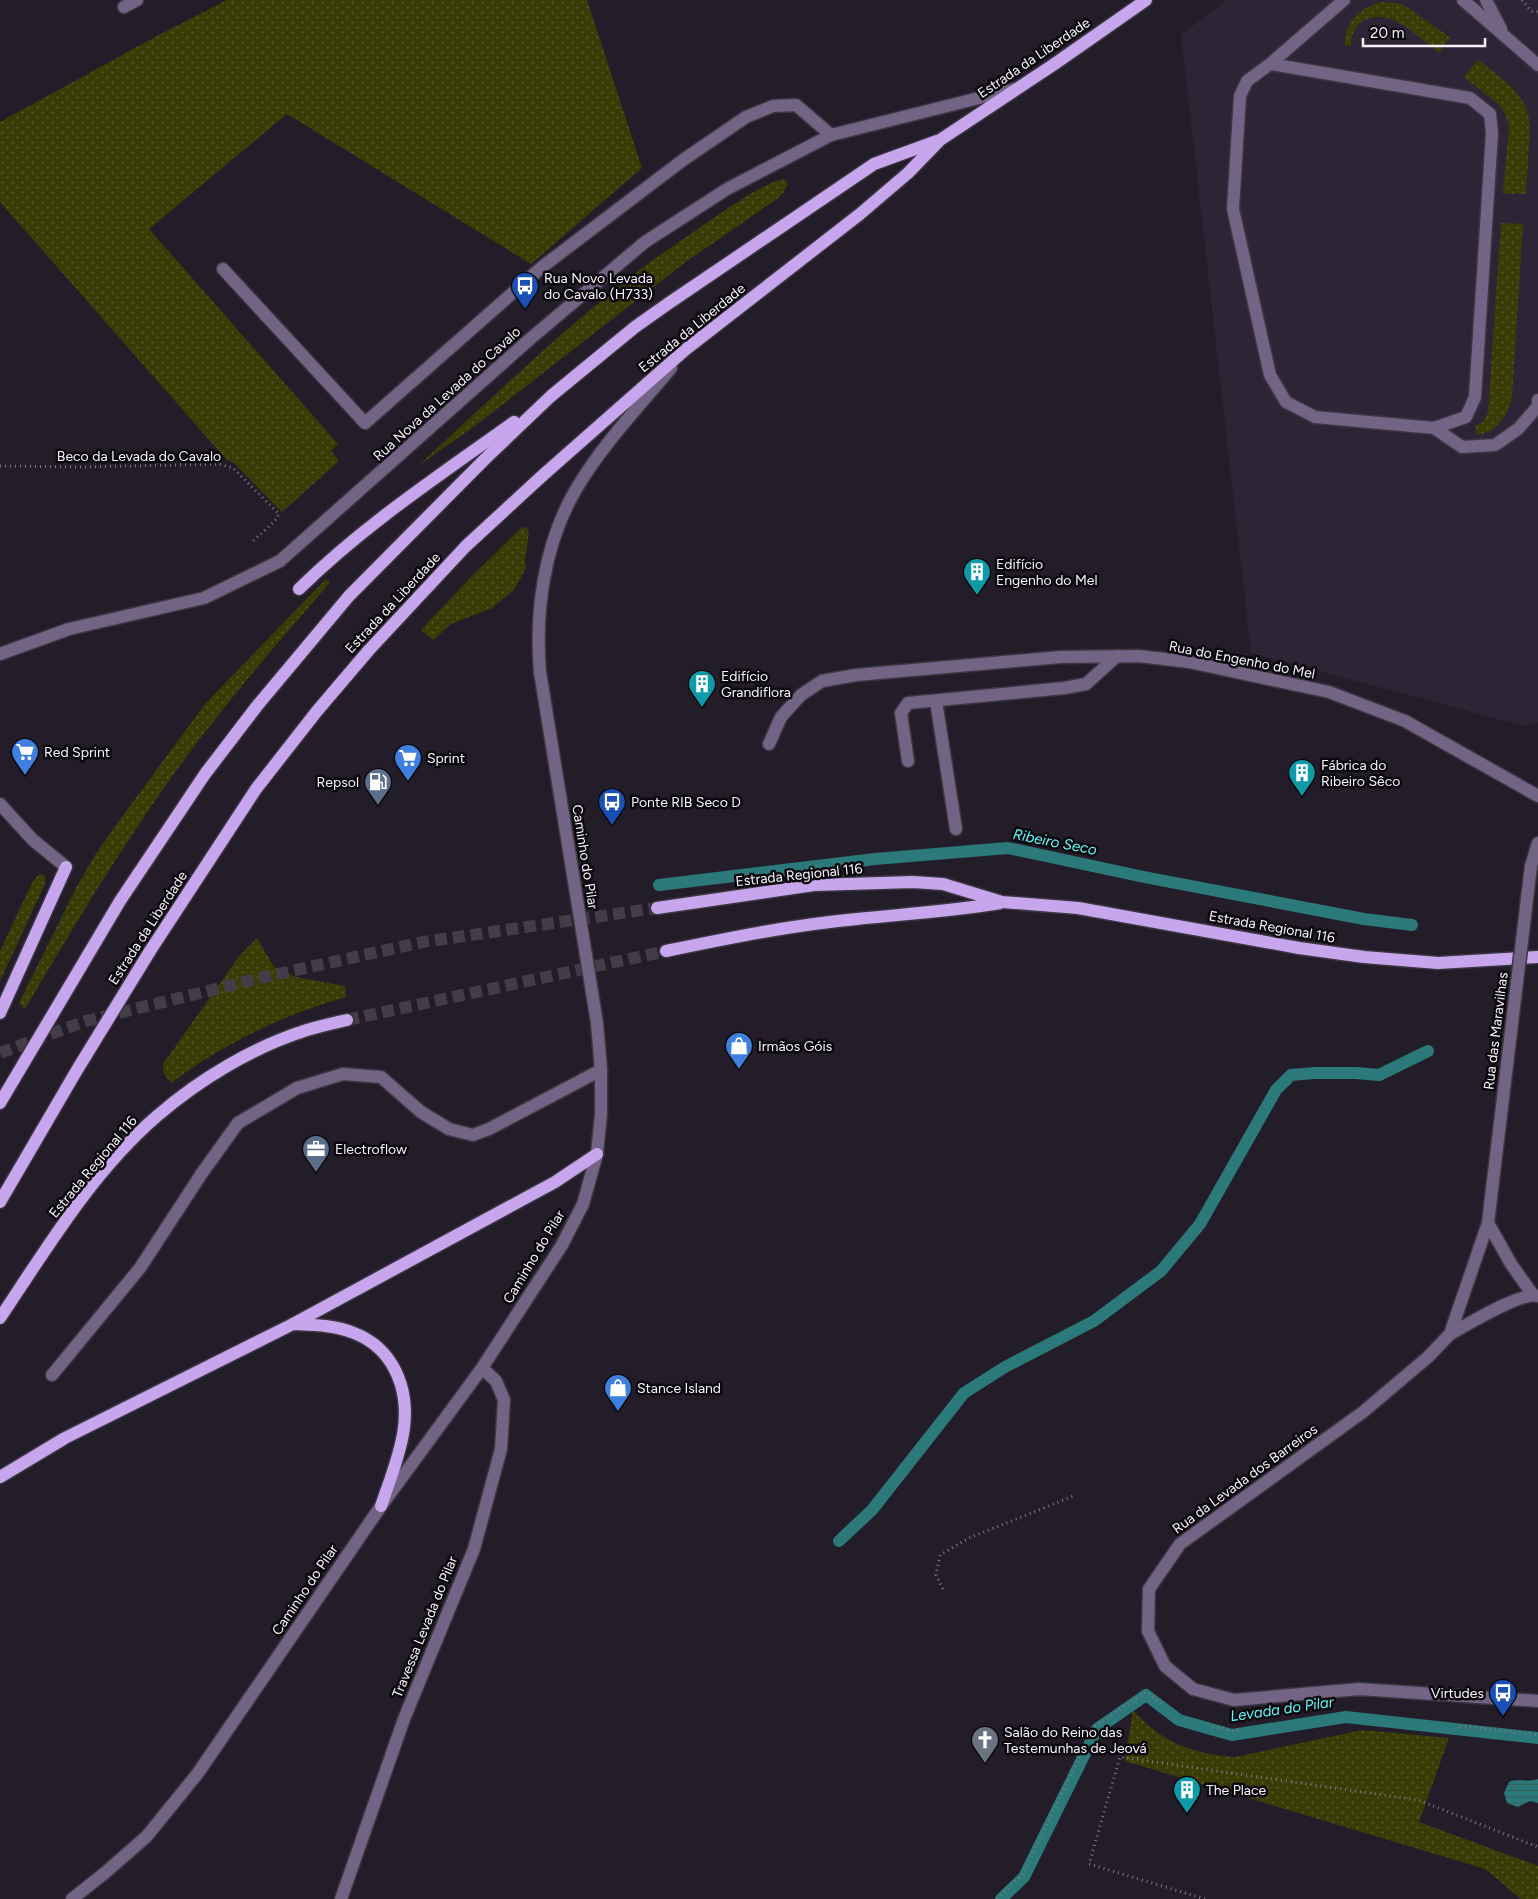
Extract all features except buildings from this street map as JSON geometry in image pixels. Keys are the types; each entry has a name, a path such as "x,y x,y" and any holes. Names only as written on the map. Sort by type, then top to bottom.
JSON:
{"main road":[{"name":"Estrada da Liberdade","path":"0,1202 72,1078 150,951 256,790 317,711 369,650 466,546 685,350 860,214 908,173 940,140 1146,0"},
{"name":"Estrada da Liberdade","path":"0,1103 120,901 205,774 257,706 349,596 486,458 551,396 652,315 874,164 940,140"},
{"path":"299,589 334,556 378,520 551,396"},
{"path":"0,1013 66,867"},
{"name":"Estrada Regional 116","path":"657,908 814,885 913,882 943,884 1002,902 1078,908 1299,948 1364,957 1438,963 1538,957"},
{"name":"Estrada Regional 116","path":"666,951 798,926 940,912 1002,902"},
{"name":"Estrada Regional 116","path":"0,1318 75,1207 114,1160 157,1116 196,1086 242,1059 306,1030 347,1020"},
{"path":"0,1476 65,1438 293,1324 555,1182 597,1154"},
{"path":"293,1324 330,1326 362,1336 380,1348 390,1360 398,1376 404,1398 405,1426 401,1446 381,1506"}],"street":[{"path":"124,7 137,0"},
{"path":"1270,64 1470,98 1490,114 1492,133 1475,397 1466,417 1434,428 1315,417 1286,402 1270,375 1233,209 1240,96 1247,81 1270,64 1344,0"},
{"path":"1463,0 1538,65"},
{"path":"1486,0 1504,36"},
{"name":"Rua Nova da Levada do Cavalo","path":"0,654 69,629 204,598 280,561 530,339 645,242 727,189 831,134 1015,89"},
{"path":"223,268 365,423 542,267 683,160 746,117 772,106 796,105 831,134"},
{"name":"Caminho do Pilar","path":"72,1899 147,1836 198,1773 381,1506 482,1368 562,1245 583,1204 597,1154 601,1114 597,1023 540,672 538,650 539,606 547,566 558,528 574,492 597,457 685,350"},
{"path":"1434,428 1462,446 1495,445 1518,428 1538,406 1538,400"},
{"path":"908,761 901,713 908,703 936,702 1086,684 1117,656"},
{"name":"Rua do Engenho do Mel","path":"769,744 781,717 801,695 822,680 856,675 1061,658 1117,656 1189,662 1329,692 1405,721 1538,796"},
{"path":"936,702 956,829"},
{"path":"0,804 32,840 66,867"},
{"name":"Rua das Maravilhas","path":"1488,1222 1531,866 1538,843"},
{"path":"52,1375 140,1268 238,1122 296,1088 344,1074 381,1077 421,1112 449,1129 473,1135 489,1129 600,1070"},
{"path":"1450,1334 1489,1313 1536,1296 1506,1256 1488,1222"},
{"name":"Rua da Levada dos Barreiros","path":"1488,1222 1450,1334 1428,1357 1363,1412 1180,1544 1149,1589 1148,1631 1165,1666 1193,1689 1234,1700 1359,1689 1538,1701"},
{"name":"Travessa Levada do Pilar","path":"341,1899 404,1718 474,1549 501,1449 504,1400 496,1381 482,1368"}],"path":[{"path":"1522,0 1530,11 1538,12"},
{"name":"Beco da Levada do Cavalo","path":"0,466 81,467 219,464 233,468 279,514 275,521 251,542"},
{"path":"943,1589 936,1575 940,1555 969,1538 1076,1494"},
{"path":"997,1899 1022,1875 1094,1727 1146,1692 1167,1707"},
{"path":"1206,1724 1232,1731 1251,1728"},
{"path":"1452,1726 1538,1735"},
{"path":"1205,1899 1089,1864 1120,1757 1418,1800 1538,1847"}],"shaded area":[{"path":"227,0 587,0 642,168 531,264 287,114 149,229 338,444 331,451 339,461 282,512 234,463 226,459 0,202 0,122"},
{"path":"1227,0 1538,0 1538,723 1524,726 1251,653 1181,35"},
{"path":"1383,2 1402,4 1450,37 1439,53 1403,25 1381,17 1366,19 1360,23 1352,36 1351,46 1345,45 1348,29 1356,16 1368,7"},
{"path":"1478,60 1504,80 1519,96 1525,106 1530,128 1526,194 1503,193 1509,127 1501,106 1464,77"},
{"path":"784,179 788,184 777,199 687,261 475,426 418,466 558,337 616,288 742,199 764,186"},
{"path":"1501,223 1523,224 1512,397 1505,416 1497,426 1479,435 1476,433 1475,426 1483,422 1488,412"},
{"path":"522,527 527,528 529,533 525,561 526,568 514,590 492,608 451,624 433,640 421,630 470,578"},
{"path":"329,579 329,583 321,593 225,707 151,806 77,921 25,1009 19,1003 76,888 95,855 116,825 205,704 325,580"},
{"path":"39,874 45,875 45,884 0,981 0,951 32,883"},
{"path":"257,938 274,967 296,977 345,986 346,997 300,1012 255,1032 212,1055 171,1083 164,1074 163,1064 240,955"},
{"path":"1133,1710 1155,1731 1179,1745 1205,1753 1235,1757 1363,1730 1449,1738 1419,1822 1538,1866 1538,1899 1521,1899 1485,1869 1125,1761"},
{"path":"1538,1779 1538,1803 1530,1801 1518,1807 1507,1803 1504,1793 1509,1782"}],"waterway":[{"name":"Ribeiro Seco","path":"659,885 875,859 1008,848 1144,877 1364,919 1412,925"},
{"path":"839,1541 872,1510 964,1393 1005,1367 1094,1321 1161,1271 1200,1224 1276,1090 1291,1075 1314,1073 1379,1075 1428,1051"},
{"name":"Levada do Pilar","path":"1001,1899 1024,1877 1097,1729 1146,1695 1179,1720 1232,1735 1346,1717 1538,1738"}],"tunnel":[{"path":"0,1053 86,1021 269,976 423,942 657,908"},
{"path":"347,1020 666,951"}],"place":[{"name":"Rua Novo Levada do Cavalo (H733)","path":"525,310"},
{"name":"Edifício Engenho do Mel","path":"977,596"},
{"name":"Edifício Grandiflora","path":"702,708"},
{"name":"Red Sprint","path":"25,776"},
{"name":"Sprint","path":"408,782"},
{"name":"Fábrica do Ribeiro Sêco","path":"1302,797"},
{"name":"Repsol","path":"378,806"},
{"name":"Ponte RIB Seco D","path":"612,826"},
{"name":"Irmãos Góis","path":"739,1070"},
{"name":"Electroflow","path":"316,1173"},
{"name":"Stance Island","path":"618,1412"},
{"name":"Virtudes","path":"1503,1717"},
{"name":"Salão do Reino das Testemunhas de Jeová","path":"985,1764"},
{"name":"The Place","path":"1187,1814"}]}
